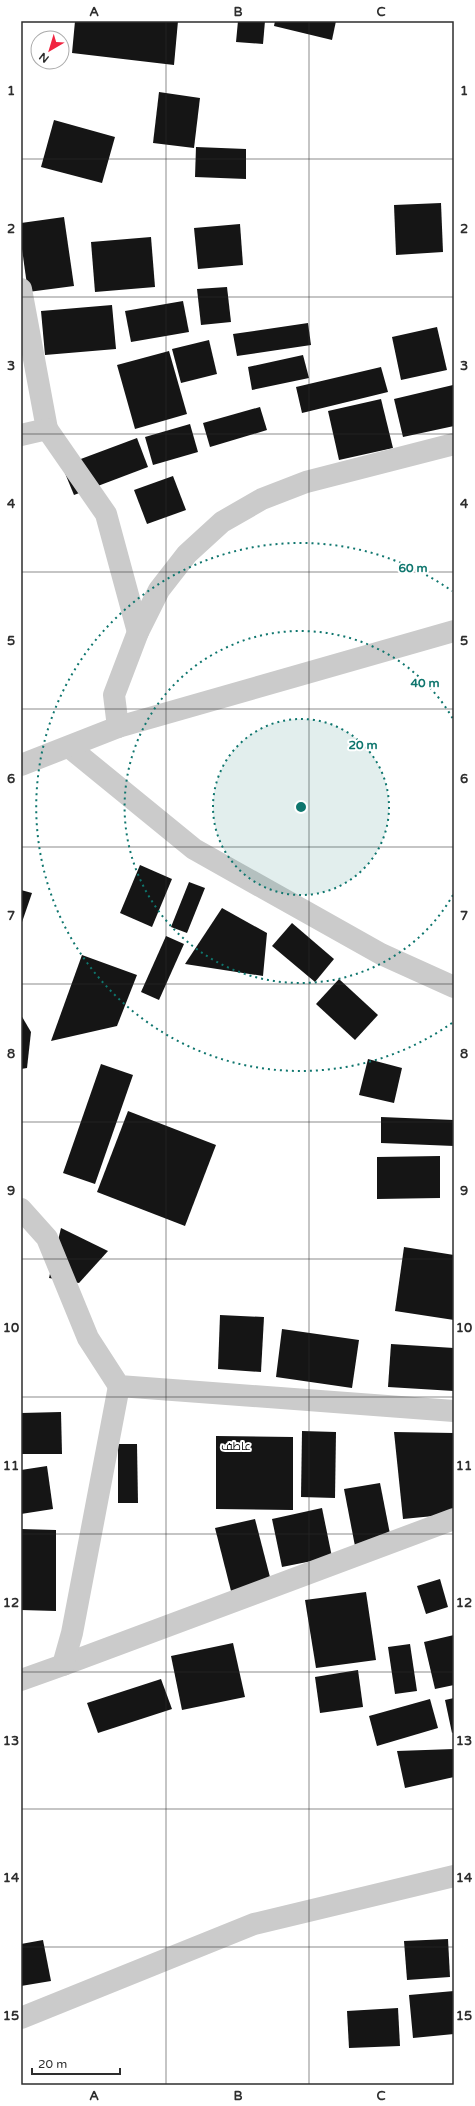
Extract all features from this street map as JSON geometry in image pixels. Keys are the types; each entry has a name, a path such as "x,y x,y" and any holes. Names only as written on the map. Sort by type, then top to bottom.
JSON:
{"street":[{"path":"21,289 47,429 106,514 138,632"},
{"path":"21,435 47,429"},
{"path":"118,727 114,695 138,632 159,590 187,554 222,522 262,499 306,482 454,444"},
{"path":"21,765 118,727 454,631"},
{"path":"69,747 194,849 381,954 454,987"},
{"path":"21,1209 47,1238 88,1338 119,1386 72,1633 63,1665"},
{"path":"119,1386 454,1411"},
{"path":"21,1680 454,1519"},
{"path":"21,2018 254,1924 454,1876"}],"building":[{"path":"75,21 178,21 174,65 72,53"},
{"path":"238,21 265,21 263,44 236,42"},
{"path":"275,21 336,21 332,40 274,26"},
{"path":"159,92 200,98 194,148 153,143"},
{"path":"54,120 115,137 102,183 41,167"},
{"path":"196,147 246,149 246,179 195,177"},
{"path":"441,203 443,252 396,255 394,205"},
{"path":"64,217 74,286 28,292 21,242 21,223"},
{"path":"240,224 243,265 198,269 194,228"},
{"path":"151,237 155,287 95,292 91,242"},
{"path":"227,287 231,322 201,325 197,289"},
{"path":"183,301 189,332 131,342 125,311"},
{"path":"112,305 116,349 45,355 41,311"},
{"path":"308,323 311,345 237,356 233,334"},
{"path":"437,327 447,370 401,380 392,337"},
{"path":"209,340 217,374 181,383 172,349"},
{"path":"169,351 187,414 135,429 117,365"},
{"path":"303,355 309,378 252,390 248,367"},
{"path":"381,367 388,392 302,413 296,387"},
{"path":"453,385 454,426 403,437 394,399"},
{"path":"381,399 393,448 339,460 328,411"},
{"path":"260,407 267,430 210,447 203,423"},
{"path":"190,424 198,452 153,465 145,437"},
{"path":"137,438 148,467 74,495 62,466"},
{"path":"173,476 186,510 147,524 134,490"},
{"path":"140,865 172,879 152,927 120,913"},
{"path":"189,882 205,888 187,933 171,927"},
{"path":"21,890 32,893 21,925"},
{"path":"222,908 267,933 263,976 185,964"},
{"path":"292,923 334,959 315,982 272,946"},
{"path":"166,936 184,944 159,1000 141,992"},
{"path":"82,955 137,975 117,1026 51,1041"},
{"path":"339,979 378,1015 355,1040 316,1004"},
{"path":"21,1015 31,1032 27,1068 21,1069"},
{"path":"368,1059 402,1068 394,1103 359,1095"},
{"path":"101,1064 133,1075 95,1184 63,1173"},
{"path":"128,1111 216,1145 185,1226 97,1192"},
{"path":"381,1117 454,1120 454,1146 381,1143"},
{"path":"440,1156 440,1198 377,1199 377,1157"},
{"path":"61,1228 108,1251 79,1283 49,1278"},
{"path":"404,1247 454,1255 454,1320 395,1311"},
{"path":"220,1315 264,1317 261,1372 218,1369"},
{"path":"282,1329 359,1340 352,1388 276,1377"},
{"path":"391,1344 454,1348 454,1391 388,1387"},
{"path":"61,1412 62,1454 21,1454 21,1413"},
{"path":"302,1431 336,1432 335,1498 301,1497"},
{"path":"394,1432 454,1433 454,1514 403,1519"},
{"path":"216,1436 293,1437 293,1510 216,1509"},
{"path":"118,1444 137,1444 138,1503 118,1503"},
{"path":"47,1466 53,1509 21,1514 21,1470"},
{"path":"380,1483 391,1539 355,1546 344,1489"},
{"path":"322,1508 332,1557 282,1567 272,1519"},
{"path":"255,1519 271,1581 231,1591 215,1528"},
{"path":"21,1529 56,1530 56,1611 21,1610"},
{"path":"440,1579 448,1607 426,1614 417,1586"},
{"path":"366,1592 376,1660 316,1668 305,1600"},
{"path":"454,1635 454,1685 435,1689 424,1642"},
{"path":"233,1643 245,1697 182,1710 171,1656"},
{"path":"410,1644 417,1691 395,1694 388,1647"},
{"path":"358,1670 363,1707 320,1713 315,1677"},
{"path":"161,1679 172,1709 98,1733 87,1703"},
{"path":"454,1698 454,1732 452,1733 445,1700"},
{"path":"430,1699 438,1728 377,1746 369,1716"},
{"path":"454,1749 454,1777 405,1788 397,1751"},
{"path":"448,1939 450,1977 407,1980 404,1941"},
{"path":"43,1940 51,1981 21,1986 21,1944"},
{"path":"454,1991 454,2034 413,2038 409,1995"},
{"path":"398,2008 400,2046 349,2048 347,2011"}],"district":[{"name":"عاطف","path":"236,1446"}]}
